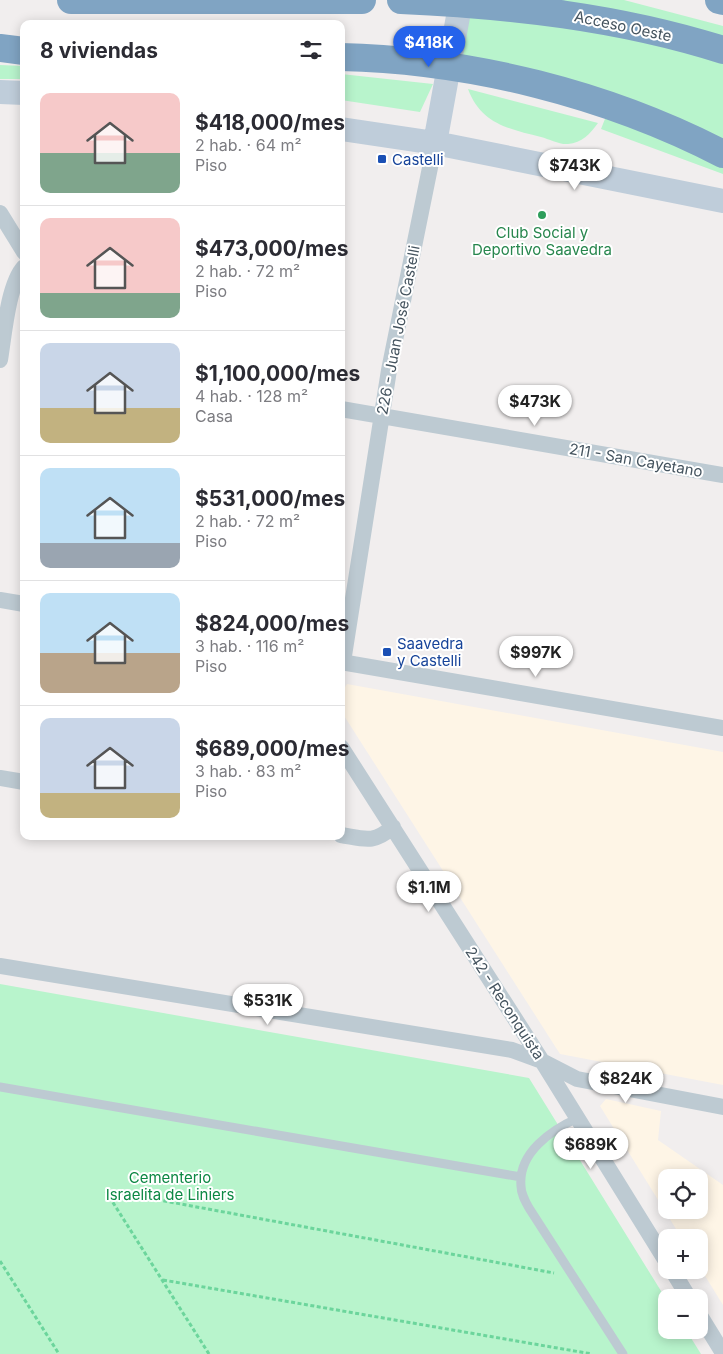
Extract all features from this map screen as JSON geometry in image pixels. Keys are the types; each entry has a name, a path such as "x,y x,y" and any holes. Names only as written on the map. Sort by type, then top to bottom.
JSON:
{"highway":[{"path":"82,1 362,0"},
{"name":"Acceso Oeste","path":"402,0 478,4 574,16 659,32 723,50"},
{"path":"719,0 723,1"},
{"path":"0,48 20,51"},
{"path":"0,52 20,52"},
{"path":"345,57 413,62 475,71 528,83 597,102 656,123 723,154"}],"main road":[{"name":"226 - Juan José Castelli","path":"435,143 461,0"},
{"path":"0,92 20,93"},
{"path":"345,130 435,143 723,201"}],"street":[{"name":"226 - Juan José Castelli","path":"345,643 381,416 435,143"},
{"path":"0,213 20,246"},
{"path":"0,360 13,287 20,271"},
{"name":"211 - San Cayetano","path":"345,411 723,476"},
{"path":"0,600 20,603"},
{"path":"345,663 723,728"},
{"name":"242 - Reconquista","path":"345,753 578,1118 658,1248"},
{"path":"0,778 20,781"},
{"path":"345,836 365,839 380,837 393,827"},
{"path":"0,966 512,1050 576,1078 723,1107"},
{"path":"708,1329 723,1353"}],"lane":[{"path":"0,1087 521,1177"},
{"path":"578,1118 559,1126 528,1155 521,1177 522,1193 529,1208 623,1354"}],"path":[{"path":"210,1354 105,1190 574,1277"},
{"path":"0,1261 59,1354"},
{"path":"163,1280 592,1354"}],"shaded area":[{"path":"347,684 723,752 723,1085 560,1054 345,717 345,687"},
{"path":"606,1099 661,1111 658,1140 700,1169 658,1169 658,1200 600,1106"},
{"path":"708,1175 723,1185 723,1305 707,1279 708,1229 676,1229 670,1219 708,1219"}],"green space":[{"path":"467,0 624,0 723,26 723,174 601,129 614,96 563,77 456,57"},
{"path":"0,65 20,66 20,79 0,79"},
{"path":"345,74 433,84 420,112 345,101"},
{"path":"468,89 598,123 582,140 568,144 558,143 507,128 497,123 480,110"},
{"name":"Cementerio Israelita de Liniers","path":"0,984 529,1078 660,1289 658,1289 658,1339 692,1339 701,1354 0,1354"}],"place":[{"name":"Castelli","path":"382,159"},
{"name":"Club Social y Deportivo Saavedra","path":"542,215"},
{"name":"Saavedra y Castelli","path":"387,652"}]}
